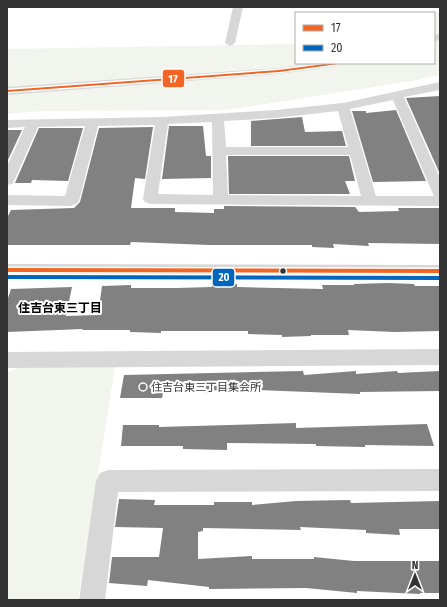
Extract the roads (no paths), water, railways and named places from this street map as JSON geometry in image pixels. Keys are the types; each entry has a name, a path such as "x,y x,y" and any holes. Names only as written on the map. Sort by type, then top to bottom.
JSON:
{"street":[{"path":"230,43 238,7"},
{"path":"7,91 279,71 332,64"},
{"path":"7,124 92,123 218,118 342,107 440,86"},
{"path":"397,96 440,194"},
{"path":"342,107 370,201"},
{"path":"218,118 221,200"},
{"path":"162,121 150,199 440,201"},
{"path":"7,181 34,123"},
{"path":"7,200 70,201 92,123"},
{"path":"219,151 355,151"},
{"path":"7,270 440,271"},
{"path":"7,360 440,357"},
{"path":"92,600 108,480 440,480"}],"place":[{"name":"住吉台東三丁目集会所","path":"143,387"}],"district":[{"name":"住吉台東三丁目","path":"60,308"}]}
